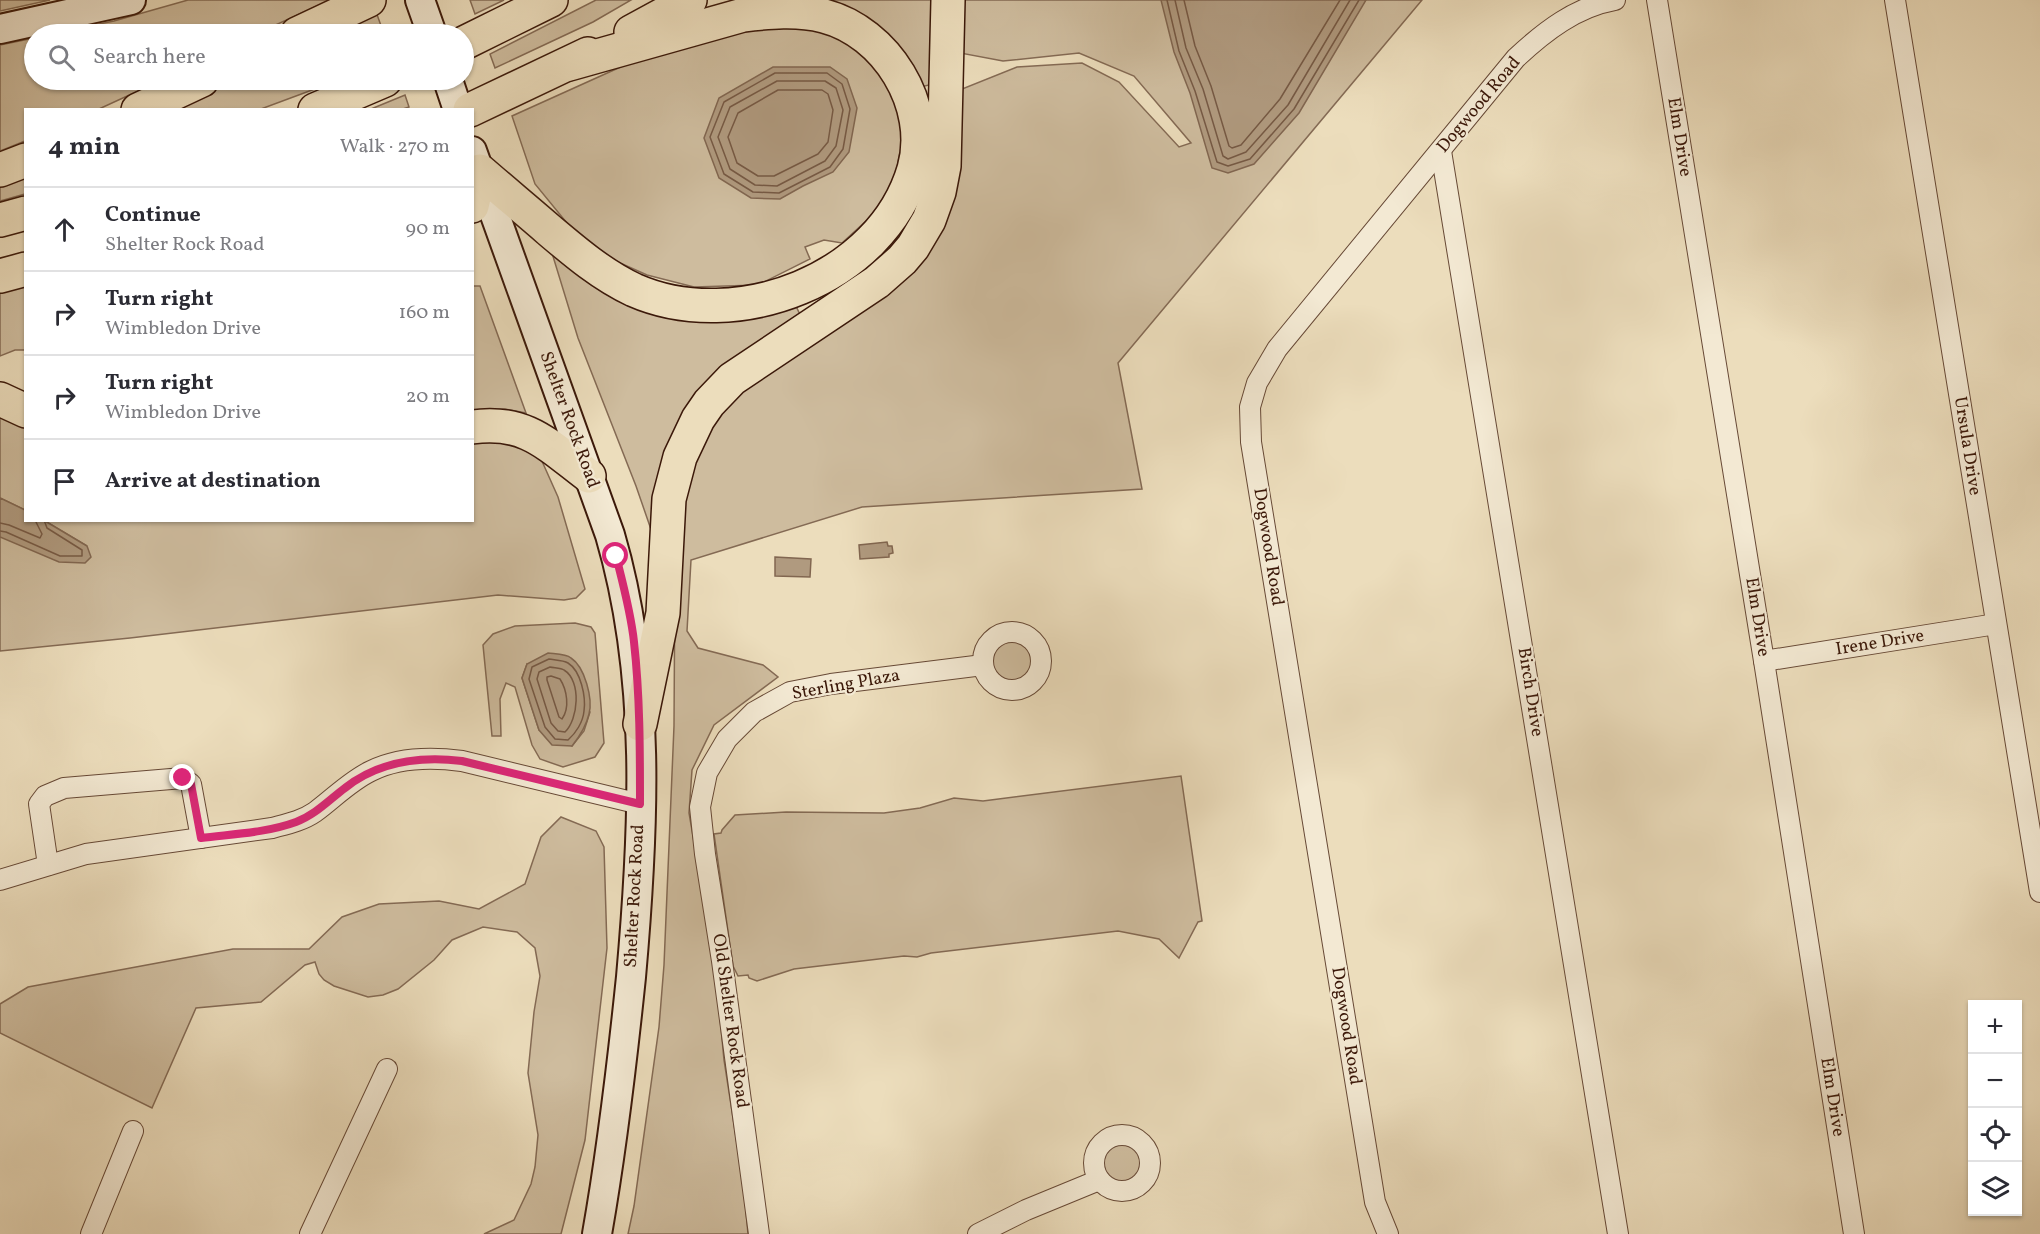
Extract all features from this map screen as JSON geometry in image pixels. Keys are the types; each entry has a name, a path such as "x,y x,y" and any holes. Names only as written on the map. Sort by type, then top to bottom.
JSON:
{"highway":[{"path":"318,24 369,0"},
{"path":"474,39 550,0"},
{"path":"474,108 569,64 690,0"},
{"path":"640,724 663,613 669,499 680,457 698,419 721,389 739,373 889,272 913,247 929,220 939,192 944,166 948,0"},
{"path":"476,161 573,250 620,283 656,297 711,305 728,305 767,299 805,286 831,272 854,255 881,228 898,207 910,180 917,151 916,124 914,111 904,84 890,60 880,50 859,32 835,20 795,12 763,12 743,15 569,64"},
{"path":"142,108 181,90"},
{"path":"320,108 362,90"},
{"path":"0,170 24,161"},
{"path":"474,184 476,161"},
{"path":"0,220 24,214"},
{"path":"0,276 24,270"},
{"path":"0,399 24,410"},
{"path":"474,426 496,424 519,428 534,436 589,476"}],"main road":[{"path":"0,29 131,0"},
{"path":"420,1 428,24"},
{"path":"451,90 457,108"},
{"name":"Shelter Rock Road","path":"476,161 610,536 627,598 634,641 640,724 639,890 622,1065 597,1234"}],"street":[{"name":"Dogwood Road","path":"1388,1234 1375,1202 1344,1018 1307,777 1251,442 1250,407 1257,383 1277,349 1516,58 1561,21 1599,3 1616,0"},
{"name":"Elm Drive","path":"1657,0 1854,1234"},
{"name":"Ursula Drive","path":"1896,0 2040,888"},
{"name":"Birch Drive","path":"1441,151 1618,1234"},
{"name":"Irene Drive","path":"1764,661 1996,624"},
{"name":"Sterling Plaza","path":"700,807 707,773 727,739 754,712 790,692 831,684 983,665"},
{"path":"0,880 86,854 272,828 296,822 314,813 347,786 372,770 400,761 435,758 462,761 640,804"},
{"path":"48,865 39,804 45,796 64,788 183,778 191,784 201,838"},
{"name":"Old Shelter Rock Road","path":"700,807 759,1234"},
{"path":"310,1234 387,1069"},
{"path":"91,1234 133,1131"},
{"path":"978,1234 1016,1214 1099,1180"}],"shaded area":[{"path":"0,0 50,0 0,11"},
{"path":"188,0 330,0 278,24 99,24"},
{"path":"470,0 504,0 475,14"},
{"path":"596,0 631,0 593,22 495,68 490,54"},
{"path":"813,0 940,0 937,83 917,88"},
{"path":"960,0 1422,0 1118,363 1142,489 862,507 691,560 687,631 698,648 763,665 778,677 714,725 692,770 689,813 715,964 724,1060 744,1189 748,1234 628,1234 659,1027 664,965 674,726 675,565 691,461 738,387 903,273 957,91 1017,67 1082,63 1119,82 1179,147 1191,143 1134,76 1079,53 1003,61 960,53"},
{"path":"375,9 380,24 340,24"},
{"path":"773,18 849,35 899,96 904,133 894,182 878,210 842,243 824,240 805,247 810,259 758,285 694,287 647,275 600,254 571,228 535,184 512,116 687,37"},
{"path":"24,40 24,90 140,90 101,108 24,108 24,141 0,151 0,45"},
{"path":"200,90 312,90 264,108 162,108"},
{"path":"405,95 409,107 406,108 373,108"},
{"path":"24,168 24,194 0,201 0,177"},
{"path":"548,240 628,295 795,304 803,321 740,360 655,541 578,338"},
{"path":"24,283 24,350 15,350 0,356 0,291"},
{"path":"474,286 480,286 526,413 505,409 474,411"},
{"path":"0,411 24,423 24,510 0,498"},
{"path":"474,439 518,442 541,459 558,497 585,589 576,598 564,600 498,595 0,651 0,537 87,546 47,522 474,522"},
{"path":"575,623 591,627 595,633 604,743 595,757 563,767 540,759 532,745 515,687 506,683 500,699 501,736 492,736 483,645 493,634 515,626","holes":["527,664 590,712 584,731 572,746 539,730 522,678"]},
{"path":"1012,632 1023,634 1036,645 1041,661 1039,672 1028,685 1012,690 1001,688 988,677 983,661 985,650 996,637"},
{"path":"1181,776 1202,921 1198,922 1179,958 1159,939 1118,931 931,953 917,957 904,956 794,969 757,981 749,978 748,975 738,976 733,966 714,834 721,833 735,815 786,812 884,813 920,808 954,798 983,801"},
{"path":"561,817 596,831 604,847 607,948 585,1140 561,1234 484,1234 514,1220 531,1184 535,1167 538,1135 528,1073 540,976 535,948 517,932 483,927 452,940 434,960 398,989 383,995 368,997 334,986 319,974 315,962 305,965 261,1002 196,1008 152,1108 0,1033 0,1004 28,987 233,949 309,949 342,917 379,904 439,901 479,909 525,884 541,837"},
{"path":"1116,1135 1128,1135 1138,1139 1146,1147 1150,1163 1146,1179 1138,1187 1128,1191 1116,1191 1106,1187 1098,1179 1094,1169 1094,1157 1098,1147 1106,1139"}],"water":[{"path":"1161,0 1366,0 1299,113 1254,164 1228,173 1212,168 1190,93 1174,52"},
{"path":"773,67 830,67 847,79 857,108 849,152 833,172 780,199 751,198 719,178 704,138 719,98"},
{"path":"0,498 24,510 24,522 47,522 87,546 91,557 85,563 59,562 0,537"},
{"path":"887,542 888,546 892,546 893,553 889,554 889,557 860,559 859,545"},
{"path":"775,557 811,559 810,577 775,576"},
{"path":"548,653 571,658 580,668 587,684 590,700 589,714 572,746 552,745 539,730 522,678 527,664"}],"route":[{"path":"183,778 191,784 201,838 272,828 296,822 314,813 347,786 372,770 400,761 435,758 462,761 640,804 640,724 634,641 627,598 616,556"}]}
